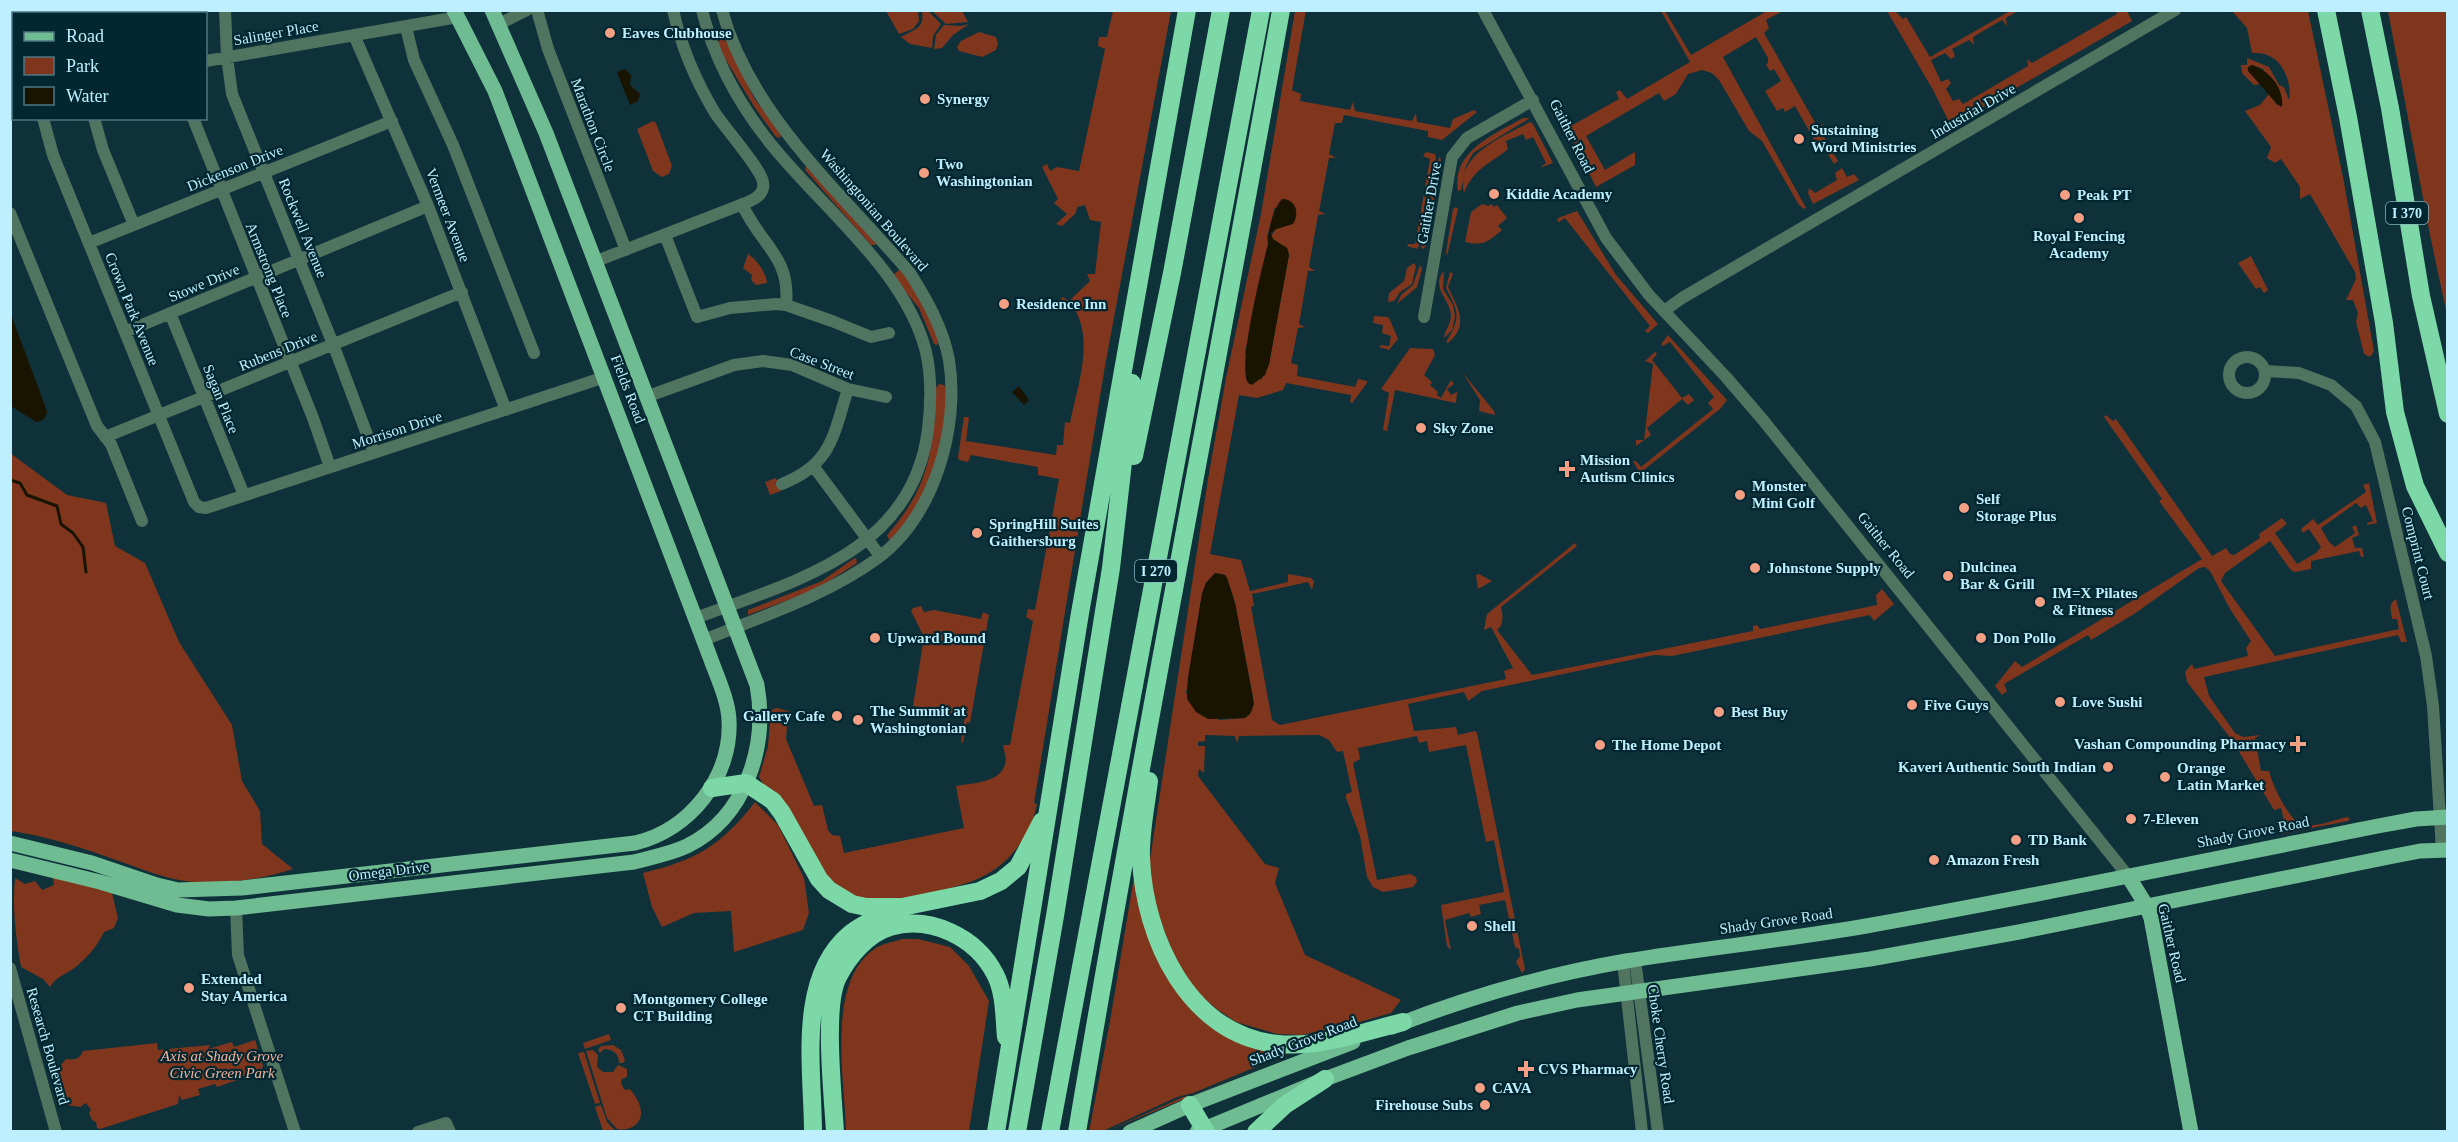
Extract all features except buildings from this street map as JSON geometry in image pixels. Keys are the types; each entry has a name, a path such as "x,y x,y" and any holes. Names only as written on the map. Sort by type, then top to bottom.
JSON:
{"highway":[{"path":"996,1131 1080,613 1187,10"},
{"name":"I 270","path":"1017,1131 1057,904 1111,568 1172,273 1221,10"},
{"name":"I 270","path":"1050,1131 1260,10"},
{"name":"I 270","path":"1077,1131 1116,897 1215,378 1281,10"},
{"name":"I 370","path":"2326,10 2348,117 2384,323 2421,470 2448,529"},
{"name":"I 370","path":"2370,10 2390,108 2421,296 2448,414"},
{"path":"1111,568 1129,404 1171,135 1174,78"},
{"path":"2384,323 2395,412 2415,486 2448,553"},
{"path":"1158,672 1141,855 1144,894 1156,937 1177,980 1197,1004 1227,1027 1246,1036 1278,1044 1323,1041 1403,1022"},
{"path":"712,788 746,783 765,795 777,807 819,879 829,890 852,904 866,907 902,907 980,891 1001,881 1018,867 1050,807"},
{"path":"813,1131 810,1036 818,985 826,964 850,934 863,925 902,907"},
{"path":"835,1131 830,1000 837,978 852,955 872,937 889,927 918,923 942,928 963,939 980,953 995,974 1002,995 1009,1061"},
{"path":"1256,1131 1285,1105 1325,1079"},
{"path":"1190,1105 1202,1130"}],"main road":[{"name":"Fields Road","path":"456,14 495,91 704,640 729,718 727,743 712,788"},
{"name":"Fields Road","path":"496,17 546,133 726,607 749,661 761,705 756,754 746,783"},
{"name":"Omega Drive","path":"10,860 100,882 177,905 209,909 236,908 634,862 687,846 706,834 741,796 746,783"},
{"name":"Omega Drive","path":"10,843 92,863 178,890 242,888 635,843 653,839 669,831 696,807 712,788"},
{"name":"Shady Grove Road","path":"1130,1131 1190,1105 1403,1022 1517,984 1629,961 1823,933 2012,900 2368,828 2416,819 2444,817"},
{"path":"1202,1130 1325,1079 1481,1023 1577,1000 1870,959 2019,932 2384,858 2445,850"},
{"name":"Gaither Road","path":"2128,876 2146,905 2191,1131"},
{"path":"1745,935 1803,930 1823,933"}],"street":[{"name":"Rockwell Avenue","path":"225,10 226,57 232,94 333,344 374,453"},
{"path":"496,17 527,10"},
{"name":"Marathon Circle","path":"537,10 548,49 626,250"},
{"path":"594,262 742,204 760,195 763,189 762,176 726,130 702,89 676,25 673,10"},
{"path":"696,618 816,572 847,556 867,541 887,522 909,491 925,445 931,400 928,364 919,331 905,300 873,259 782,157 738,97 712,45 702,10"},
{"name":"Gaither Road","path":"1483,10 1606,238 1635,279 1763,420 2128,876"},
{"name":"Industrial Drive","path":"1664,311 1692,292 2175,10"},
{"name":"Salinger Place","path":"207,61 406,27 456,14"},
{"path":"705,24 723,14"},
{"name":"Washingtonian Boulevard","path":"704,640 830,587 880,556 907,528 930,490 946,445 950,412 949,361 941,333 921,290 888,246 771,114 743,67 723,14"},
{"path":"406,27 414,60 453,145 534,352"},
{"name":"Vermeer Avenue","path":"354,35 428,207 506,410"},
{"name":"Gaither Drive","path":"1424,317 1452,157 1467,138 1533,100"},
{"name":"Crown Park Avenue","path":"44,120 53,155 194,502 199,507"},
{"path":"95,120 103,150 134,225"},
{"name":"Armstrong Place","path":"194,120 313,418 330,467"},
{"name":"Dickenson Drive","path":"89,243 392,121"},
{"path":"782,157 797,145"},
{"path":"742,204 750,222 776,255 784,270 788,288 786,305"},
{"name":"Stowe Drive","path":"125,332 428,207"},
{"path":"10,213 97,426 111,444 142,521"},
{"path":"665,235 697,317 743,306 786,305 871,337 889,333"},
{"path":"873,259 888,246"},
{"name":"Rubens Drive","path":"105,437 462,292"},
{"name":"Sagan Place","path":"170,314 244,495"},
{"name":"Case Street","path":"646,397 734,365 763,361 792,365 848,389 886,397"},
{"name":"Comprint Court","path":"2265,370 2299,373 2331,385 2356,406 2372,435 2427,656 2444,817 2445,850"},
{"name":"Morrison Drive","path":"199,507 206,508 604,377"},
{"path":"782,484 801,477 814,467 830,444 848,389"},
{"path":"814,467 880,556"},
{"path":"236,908 238,956 295,1131"},
{"name":"Choke Cherry Road","path":"1629,961 1642,1131"},
{"name":"Research Boulevard","path":"10,968 56,1131"},
{"name":"Choke Cherry Road","path":"1632,993 1658,1131"},
{"path":"426,1130 448,1127"}],"green space":[{"path":"1306,10 1292,90 1301,94 1300,101 1350,110 1353,102 1355,111 1412,121 1416,113 1417,122 1450,128 1453,119 1474,110 1477,112 1442,140 1428,137 1428,131 1344,115 1342,123 1335,123 1329,154 1336,158 1329,158 1319,211 1326,214 1318,215 1309,267 1315,271 1308,271 1299,324 1305,327 1298,328 1291,363 1298,365 1297,376 1355,387 1358,379 1367,381 1367,383 1352,403 1350,402 1351,395 1286,383 1283,390 1257,398 1239,395 1210,554 1241,560 1250,591 1288,582 1288,574 1311,578 1314,581 1312,590 1308,582 1252,594 1254,606 1251,607 1272,720 1280,725 1506,679 1504,671 1513,668 1491,627 1484,630 1487,614 1575,543 1577,546 1501,607 1502,623 1497,630 1532,675 1753,631 1753,626 1757,625 1760,629 1877,605 1876,595 1882,589 1894,604 1874,621 1870,615 1672,656 1654,655 1482,691 1468,701 1464,692 1408,704 1414,731 1456,727 1458,735 1475,731 1477,733 1525,969 1522,973 1516,962 1520,956 1519,949 1515,947 1505,900 1479,905 1481,914 1471,917 1469,913 1445,920 1451,950 1447,946 1441,905 1504,892 1494,840 1486,842 1466,745 1429,752 1427,741 1419,743 1417,736 1358,748 1360,759 1353,763 1377,880 1410,874 1416,877 1417,882 1413,887 1383,892 1373,887 1367,877 1360,836 1346,798 1346,794 1352,792 1343,751 1337,752 1329,740 1319,735 1239,736 1237,743 1235,736 1205,735 1205,741 1198,742 1198,746 1205,746 1204,773 1199,769 1198,776 1265,864 1279,868 1275,883 1305,955 1401,1000 1391,1013 1301,1035 1277,1034 1236,1022 1202,997 1187,979 1175,959 1154,904 1149,866 1208,479 1226,378 1261,214 1295,11","holes":["1275,207 1289,225 1276,229 1271,236 1274,241 1287,248 1289,255 1269,364 1261,380 1245,353","1215,573 1225,575 1235,603 1253,697 1252,711 1245,718 1219,720 1186,693 1202,594 1206,583"]},
{"path":"886,11 918,11 919,21 913,29 899,34"},
{"path":"922,11 928,11 941,24 933,36 932,48 910,44 901,37 920,25"},
{"path":"932,11 962,11 968,22 946,24"},
{"path":"1113,11 1171,11 1105,366 1034,803 1037,804 1035,812 1017,849 995,870 982,877 955,887 899,899 868,900 857,897 835,886 820,869 759,777 768,746 771,710 777,708 795,713 788,714 786,739 814,806 822,805 828,830 832,835 840,836 844,853 964,828 956,786 992,779 998,775 1005,764 1003,745 1010,745 1033,621 1026,617 1028,609 1035,610 1059,479 1038,475 1038,467 971,455 968,462 959,460 958,457 964,417 969,417 966,441 1056,455 1057,445 1063,445 1065,422 1070,423 1083,362 1084,346 1078,316 1070,303 1064,307 1060,300 1063,297 1069,301 1090,281 1087,274 1095,274 1101,222 1090,220 1085,205 1077,207 1076,213 1062,226 1056,224 1067,214 1054,203 1058,199 1042,167 1047,164 1050,171 1057,167 1079,171 1105,49 1098,46 1099,37 1107,37"},
{"path":"1661,11 1665,11 1691,55 1767,11 1783,11 1766,20 1769,28 1764,33 1817,126 1824,124 1819,128 1838,161 1834,164 1823,146 1819,148 1795,106 1785,112 1783,108 1777,111 1765,91 1781,81 1774,69 1770,71 1766,65 1768,58 1756,37 1723,57 1806,208 1799,205 1762,141 1749,131 1719,80 1712,73 1702,70 1688,74 1676,94 1664,101 1659,93 1586,136 1605,170 1635,152 1635,165 1596,187 1564,122 1567,120 1571,126 1619,99 1616,92 1620,90 1627,99 1690,62"},
{"path":"1887,11 1895,11 1903,19 1906,17 1930,57 2010,11 2018,11 2006,18 2007,26 2002,20 1973,37 1974,45 1969,40 1952,49 1955,56 1951,59 1945,53 1931,60 1941,82 1948,79 1951,83 1946,89 1953,101 1959,99 1963,104 2028,66 2027,59 2032,63 2117,14 2116,11 2127,11 2132,21 1951,126"},
{"path":"2232,11 2308,11 2343,177 2374,351 2370,357 2364,354 2356,322 2358,313 2353,300 2346,300 2356,279 2355,272 2310,194 2300,199 2300,187 2281,159 2275,163 2267,158 2271,147 2245,111 2260,105 2269,94 2278,106 2263,69 2252,65 2247,69 2261,84 2254,85 2242,73 2241,65 2247,65 2247,58 2269,67 2279,85 2284,87 2289,100 2286,74 2273,58 2264,54 2252,53 2247,28"},
{"path":"2388,11 2447,11 2447,315 2430,235"},
{"path":"969,24 953,35 942,48 934,49 936,35 944,25"},
{"path":"979,32 996,37 998,43 996,50 982,57 959,51 957,47 961,41"},
{"path":"722,39 727,42 754,98 781,134 780,138 776,137 755,108 718,47 717,42"},
{"path":"1523,118 1530,118 1473,153 1466,166 1461,190 1458,191 1461,165 1468,155 1477,145"},
{"path":"653,121 656,123 672,166 669,174 662,177 653,171 637,129"},
{"path":"1530,122 1553,163 1540,168 1546,163 1533,137 1526,140 1523,134 1506,141 1508,149 1478,172 1464,193 1463,179 1474,157 1495,141"},
{"path":"1426,152 1435,154 1436,157 1417,249 1407,246 1415,244 1430,159 1423,156"},
{"path":"1440,156 1441,162 1426,246 1423,249 1421,247"},
{"path":"806,165 876,245 871,245 805,170"},
{"path":"1842,168 1847,177 1854,174 1859,180 1813,204 1808,193 1809,188 1815,193 1837,180 1835,173"},
{"path":"1482,204 1489,206 1491,204 1494,207 1497,205 1507,218 1498,226 1502,230 1485,242 1465,242 1471,212"},
{"path":"1456,207 1458,209 1447,256 1453,209"},
{"path":"1577,211 1616,275 1658,324 1648,333 1645,331 1650,326 1565,218 1557,221 1558,218"},
{"path":"748,254 761,267 767,283 756,285 751,280 752,275 743,268"},
{"path":"2251,256 2268,290 2264,293 2260,287 2256,289 2238,263"},
{"path":"1414,263 1416,266 1412,284 1400,292 1394,301 1388,302 1389,293 1404,281 1407,268"},
{"path":"1420,265 1422,269 1417,287 1397,304 1401,295 1413,285"},
{"path":"899,270 906,275 932,323 939,342 937,345 934,344 919,308 895,279 894,274"},
{"path":"1444,271 1443,289 1453,305 1455,317 1452,330 1444,338 1451,315 1439,282"},
{"path":"1450,272 1453,274 1448,287 1458,308 1460,322 1455,336 1448,343 1446,342 1456,321 1456,309 1446,288"},
{"path":"1374,316 1388,317 1390,320 1398,339 1389,350 1379,347 1389,346 1391,336 1382,333 1383,325 1373,323"},
{"path":"1668,335 1727,400 1720,409 1640,473 1633,461 1641,467 1713,409 1708,403 1714,397 1670,342 1663,346 1661,344"},
{"path":"1410,348 1433,349 1435,355 1424,375 1432,382 1430,385 1441,398 1451,380 1454,384 1447,389 1451,395 1457,392 1456,403 1395,390 1387,431 1383,430 1389,393 1381,389"},
{"path":"1655,352 1657,354 1652,360 1682,398 1689,394 1694,400 1688,405 1682,399 1647,428 1651,435 1636,446 1636,440 1644,440 1653,364 1645,361"},
{"path":"1462,372 1495,415 1479,411 1480,400"},
{"path":"939,384 944,385 947,390 943,430 933,471 915,510 889,540 887,535 912,500 927,467 931,449 936,388"},
{"path":"2106,415 2113,421 2116,419 2212,556 2226,548 2230,554 2234,555 2260,538 2259,534 2282,518 2287,524 2275,533 2297,564 2316,553 2321,547 2309,529 2303,533 2301,529 2313,519 2318,525 2366,492 2363,485 2369,483 2377,523 2367,525 2373,521 2366,505 2361,508 2356,503 2321,528 2329,542 2335,547 2355,533 2352,527 2356,525 2359,535 2352,538 2355,548 2362,548 2364,557 2361,557 2359,551 2311,561 2311,569 2294,572 2270,541 2225,573 2221,581 2275,656 2399,629 2397,619 2392,619 2391,610 2391,605 2396,599 2407,642 2401,642 2398,635 2204,677 2209,696 2235,733 2243,737 2261,735 2255,738 2261,771 2269,771 2278,794 2293,818 2304,825 2320,824 2347,817 2350,819 2348,821 2281,834 2278,828 2285,824 2281,808 2274,810 2232,740 2187,682 2185,672 2192,664 2194,669 2248,656 2246,648 2251,641 2230,609 2210,571 2205,567 2199,568 2134,614 2091,640 2088,635 2004,684 2007,691 2002,695 1995,686 2015,661 2022,667 2202,559 2159,501 2162,499 2104,417"},
{"path":"10,453 67,495 106,503 115,546 145,563 179,642 232,725 242,781 260,811 262,844 293,869 237,881 193,882 162,876 63,842 11,831"},
{"path":"776,478 781,491 770,495 765,482"},
{"path":"856,558 857,563 815,590 748,615 748,610 822,581"},
{"path":"1479,574 1492,581 1478,589 1476,575"},
{"path":"921,606 924,612 934,610 981,619 983,612 989,615 970,723 967,722 963,743 961,741 965,716 913,706 924,637 911,611"},
{"path":"755,802 778,825 804,878 809,913 803,930 734,952 731,911 694,913 662,927 652,907 643,873 678,863 706,849 731,830"},
{"path":"52,874 112,893 118,918 114,928 104,932 87,957 58,978 50,987 43,979 21,967 14,901 15,878 25,884 35,881 42,890 54,885"},
{"path":"1134,877 1136,877 1186,1002 1299,1049 1193,1093 1177,1097 1103,1131 1089,1132 1110,1021"},
{"path":"902,939 918,939 950,947 969,966 989,1001 969,1131 846,1131 842,1033 844,1007 850,983 860,963 876,948"},
{"path":"609,1034 611,1040 585,1049 583,1043"},
{"name":"Axis at Shady Grove Civic Green Park","path":"255,1040 263,1066 260,1072 217,1087 215,1084 198,1089 200,1095 182,1100 179,1095 178,1104 100,1129 92,1120 89,1113 91,1110 86,1103 80,1107 68,1105 57,1070 66,1059 76,1059 83,1051 157,1043 158,1050 210,1045 208,1049 232,1042 234,1047"},
{"path":"613,1045 621,1050 625,1060 623,1063 619,1063 613,1051 604,1049 600,1053 598,1050 601,1046"},
{"path":"593,1050 598,1055 597,1067 603,1072 613,1072 618,1065 627,1069 627,1077 622,1079 621,1084 625,1090 630,1089 639,1102 641,1112 636,1125 627,1129 617,1129 607,1118 586,1051"},
{"path":"584,1052 600,1103 595,1104 578,1053"},
{"path":"1191,1096 1107,1131 1183,1097"},
{"path":"601,1105 607,1122 614,1129 612,1131 603,1131 595,1107"}],"water":[{"path":"2252,65 2265,71 2274,81 2281,93 2282,107 2248,71 2248,67"},
{"path":"625,69 631,75 630,85 640,94 638,101 630,105 617,72"},
{"path":"1282,199 1291,201 1296,215 1293,224 1276,229 1271,233 1273,239 1287,248 1289,255 1269,364 1265,375 1252,385 1248,383 1245,373 1248,338 1270,227 1276,208"},
{"path":"10,312 47,411 44,419 38,422 11,406"},
{"path":"1019,386 1029,400 1024,405 1012,392"},
{"path":"1215,573 1225,575 1227,578 1235,603 1254,704 1250,714 1245,718 1208,719 1196,712 1187,699 1188,677 1202,594 1206,583"}],"waterway":[{"path":"10,480 20,483 27,495 57,506 61,524 73,533 83,547 86,572"}],"place":[{"name":"Eaves Clubhouse","path":"610,33"},
{"name":"Synergy","path":"925,99"},
{"name":"Sustaining Word Ministries","path":"1799,139"},
{"name":"Two Washingtonian","path":"924,173"},
{"name":"Kiddie Academy","path":"1494,194"},
{"name":"Peak PT","path":"2065,195"},
{"name":"Royal Fencing Academy","path":"2079,218"},
{"name":"Residence Inn","path":"1004,304"},
{"name":"Sky Zone","path":"1421,428"},
{"name":"Mission Autism Clinics","path":"1567,469"},
{"name":"Monster Mini Golf","path":"1740,495"},
{"name":"Self Storage Plus","path":"1964,508"},
{"name":"SpringHill Suites Gaithersburg","path":"977,533"},
{"name":"Johnstone Supply","path":"1755,568"},
{"name":"Dulcinea Bar & Grill","path":"1948,576"},
{"name":"IM=X Pilates & Fitness","path":"2040,602"},
{"name":"Upward Bound","path":"875,638"},
{"name":"Don Pollo","path":"1981,638"},
{"name":"Love Sushi","path":"2060,702"},
{"name":"Five Guys","path":"1912,705"},
{"name":"Best Buy","path":"1719,712"},
{"name":"Gallery Cafe","path":"837,716"},
{"name":"The Summit at Washingtonian","path":"858,720"},
{"name":"Vashan Compounding Pharmacy","path":"2298,744"},
{"name":"The Home Depot","path":"1600,745"},
{"name":"Kaveri Authentic South Indian","path":"2108,767"},
{"name":"Orange Latin Market","path":"2165,777"},
{"name":"7-Eleven","path":"2131,819"},
{"name":"TD Bank","path":"2016,840"},
{"name":"Amazon Fresh","path":"1934,860"},
{"name":"Shell","path":"1472,926"},
{"name":"Extended Stay America","path":"189,988"},
{"name":"Montgomery College CT Building","path":"621,1008"},
{"name":"CVS Pharmacy","path":"1526,1069"},
{"name":"CAVA","path":"1480,1088"},
{"name":"Firehouse Subs","path":"1485,1105"}]}
